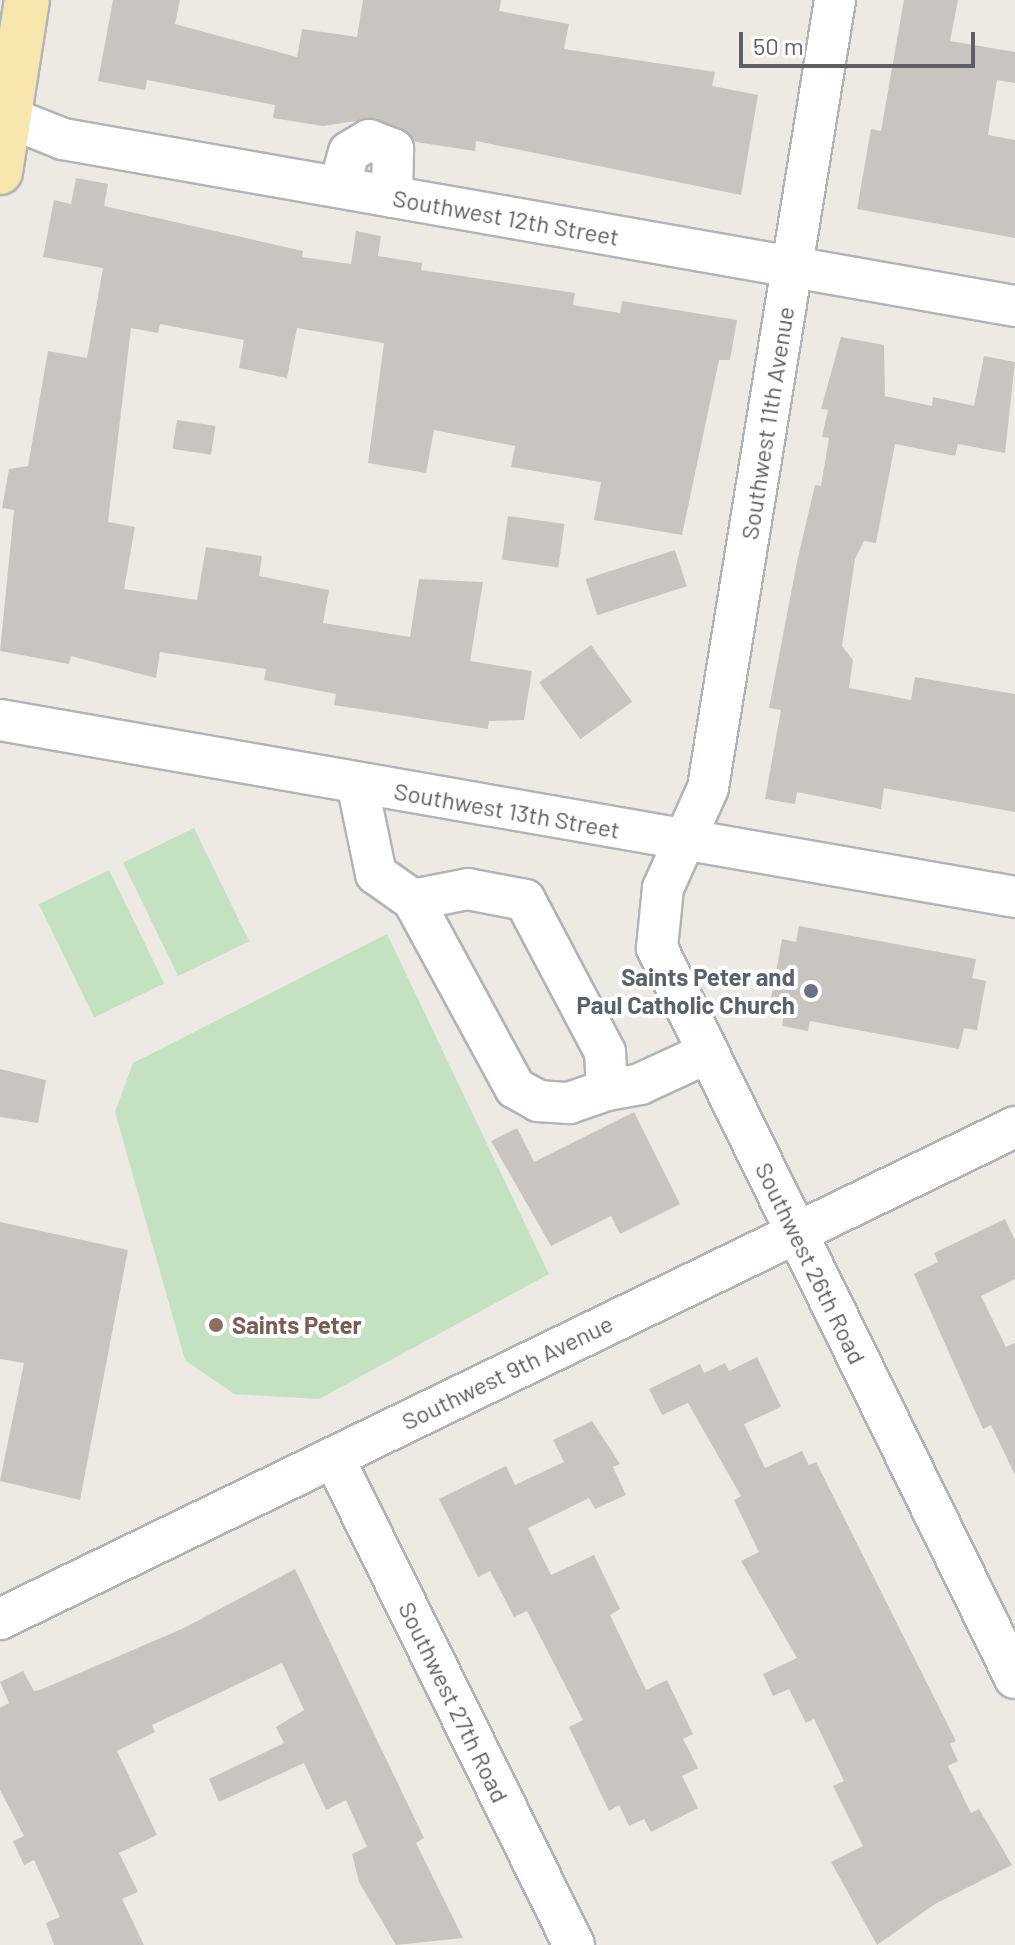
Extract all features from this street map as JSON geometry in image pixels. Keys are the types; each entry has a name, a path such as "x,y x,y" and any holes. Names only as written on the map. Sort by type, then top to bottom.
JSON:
{"main road":[{"path":"0,172 4,116 27,0"}],"street":[{"name":"Southwest 11th Avenue","path":"687,843 708,788 835,0"},
{"name":"Southwest 12th Street","path":"4,116 63,139 1015,306"},
{"name":"Southwest 13th Street","path":"0,720 687,843 1015,897"},
{"path":"357,783 376,874 413,900 515,1088 538,1101 569,1103 607,1090 640,1084 705,1054"},
{"name":"Southwest 26th Road","path":"687,843 663,888 657,939 705,1054 1015,1678"},
{"path":"413,900 468,889 525,900 605,1052 607,1090"},
{"name":"Southwest 9th Avenue","path":"0,1619 1015,1127"},
{"name":"Southwest 27th Road","path":"334,1458 574,1945"}],"green space":[{"path":"194,828 249,941 178,976 123,863"},
{"path":"109,870 164,983 94,1017 39,904"},
{"path":"387,934 549,1274 319,1399 234,1394 185,1360 115,1112 133,1063"}],"building":[{"path":"113,0 180,0 175,24 297,57 302,29 357,37 363,0 501,0 499,11 569,24 564,49 715,72 712,86 758,95 741,195 476,141 475,151 416,142 376,118 323,126 273,118 275,105 147,80 145,90 98,81"},
{"path":"904,0 958,0 950,41 1015,52 1015,83 997,80 988,135 1015,140 1015,238 857,209 871,129 881,131"},
{"path":"76,178 108,184 104,206 303,251 302,257 351,264 356,231 381,236 378,256 422,263 421,270 575,293 573,305 620,313 622,301 737,320 730,360 719,360 682,535 594,520 601,482 511,467 515,446 434,430 426,473 368,463 384,343 297,328 287,378 239,368 244,340 160,324 158,333 131,328 108,522 135,527 124,589 197,600 206,547 262,556 259,576 329,590 323,623 410,637 419,579 483,582 470,661 532,671 524,720 489,721 488,729 334,705 336,694 264,680 266,669 160,652 156,678 71,656 69,664 0,651 14,510 2,508 9,469 28,466 48,351 87,358 103,268 43,257 54,200 71,204"},
{"path":"841,337 884,345 885,396 932,406 933,397 974,406 984,356 1015,362 1005,453 958,444 955,456 895,444 876,543 864,541 855,559 842,646 853,660 849,688 911,700 915,677 1015,694 1015,812 884,788 881,809 797,792 795,804 765,799 781,710 769,708 815,485 821,486 829,438 822,437 828,410 821,409"},
{"path":"177,420 216,426 211,455 172,449"},
{"path":"508,516 564,524 558,568 502,560"},
{"path":"675,550 687,586 597,615 586,579"},
{"path":"591,645 632,702 580,739 539,683"},
{"path":"799,926 976,959 972,978 986,981 977,1030 964,1028 959,1049 810,1021 808,1031 782,1026 786,1002 771,999 782,939 796,942"},
{"path":"0,1069 46,1080 38,1123 0,1117"},
{"path":"634,1112 680,1204 620,1234 611,1216 551,1246 491,1141 517,1128 534,1162"},
{"path":"1005,1219 1015,1240 1015,1279 981,1296 1006,1347 1015,1343 1015,1475 991,1425 983,1429 914,1274 938,1262 934,1253"},
{"path":"0,1222 128,1250 80,1500 0,1481 24,1363 0,1359"},
{"path":"757,1357 781,1407 744,1424 765,1468 802,1451 809,1465 816,1462 956,1741 950,1744 958,1761 948,1766 971,1813 979,1809 1012,1865 935,1904 877,1945 831,1862 863,1846 833,1786 844,1781 814,1719 806,1723 789,1689 773,1696 763,1674 797,1658 741,1561 759,1552 734,1500 741,1496 688,1403 662,1415 649,1389 700,1364 704,1373 725,1363 729,1371"},
{"path":"592,1421 620,1464 613,1467 626,1495 595,1509 589,1498 528,1528 551,1575 594,1555 620,1609 610,1615 646,1690 667,1680 693,1734 683,1739 698,1768 682,1776 698,1808 651,1832 644,1819 629,1826 619,1805 609,1811 569,1727 583,1720 527,1611 514,1617 490,1571 478,1577 439,1499 506,1466 515,1485 564,1462 553,1440"},
{"path":"295,1569 424,1838 416,1843 463,1938 396,1945 359,1882 352,1854 367,1847 346,1800 326,1810 304,1763 219,1802 209,1779 284,1743 276,1727 304,1710 282,1663 152,1725 155,1732 117,1751 157,1835 119,1853 138,1892 122,1899 144,1945 54,1945 46,1923 60,1917 34,1860 24,1865 13,1841 24,1836 0,1790 0,1708 9,1703 0,1682 23,1671 34,1691 40,1690 184,1628"}],"place":[{"name":"Saints Peter and Paul Catholic Church","path":"811,991"},
{"name":"Saints Peter","path":"216,1325"}]}
